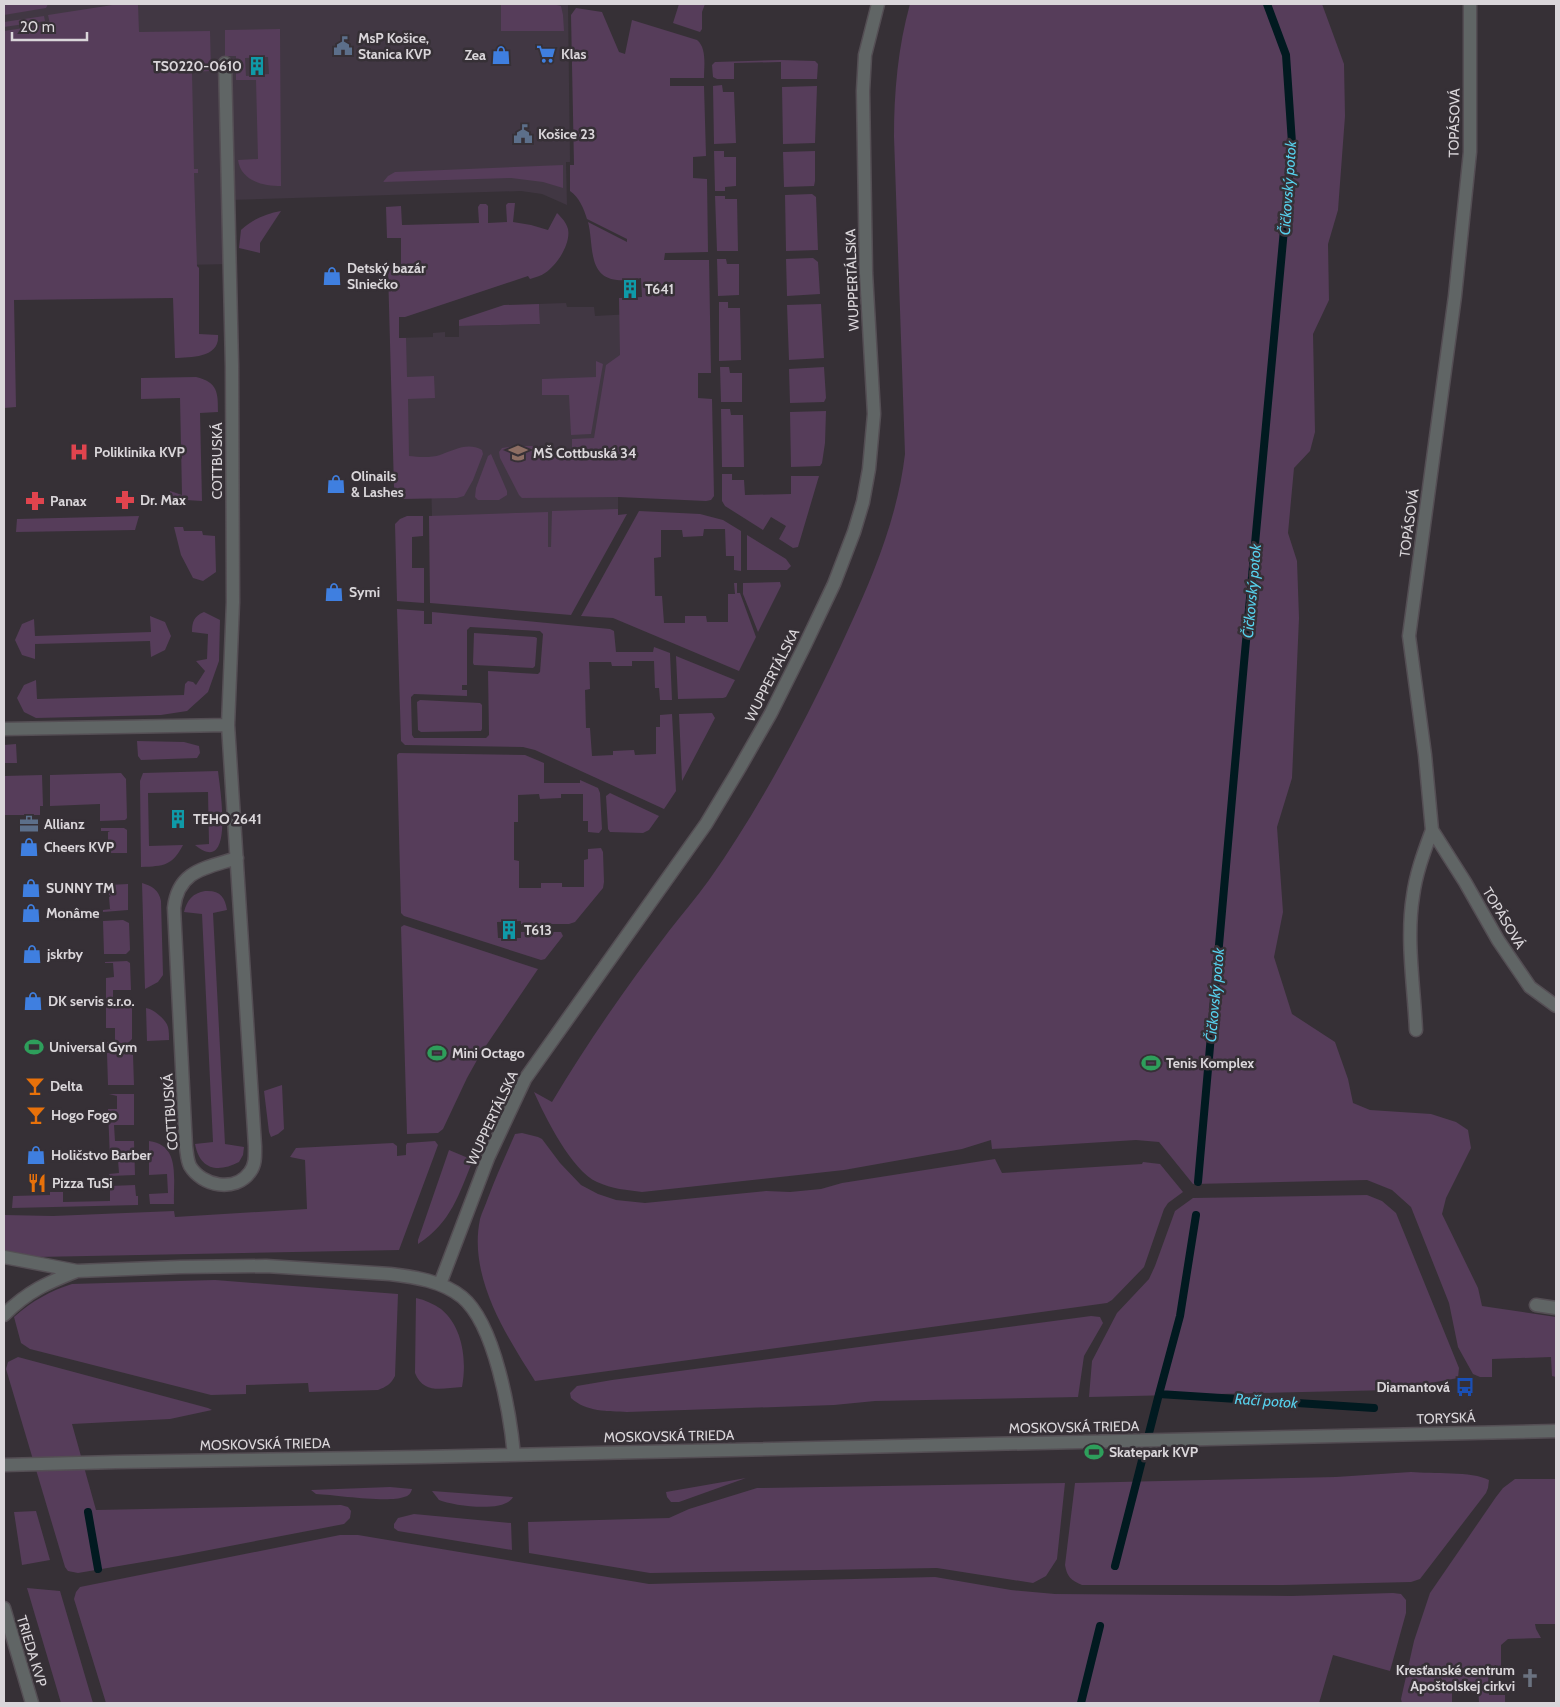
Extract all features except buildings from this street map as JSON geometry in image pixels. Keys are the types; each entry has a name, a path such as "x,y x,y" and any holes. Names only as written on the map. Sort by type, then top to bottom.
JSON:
{"street":[{"name":"WUPPERTÁLSKA","path":"440,1284 488,1158 525,1079 706,824 771,713 834,584 854,532 863,502 869,469 874,414 866,273 863,91 865,55 878,4"},
{"name":"TOPÁSOVÁ","path":"1470,4 1470,152 1454,305 1409,636 1425,755 1432,830 1465,882 1498,940 1530,987 1556,1006"},
{"name":"COTTBUSKÁ","path":"225,63 232,366 233,602 228,725 237,858 255,1146 255,1163 249,1173 240,1181 224,1185 208,1182 196,1174 189,1164 186,1147 174,908 176,893 185,880 200,870 237,858"},
{"path":"4,729 228,725"},
{"path":"1416,1030 1411,913 1417,876 1432,830"},
{"path":"4,1257 77,1271 266,1266 390,1274 408,1276 440,1284 462,1298 471,1307 486,1332 505,1394 514,1455"},
{"path":"4,1315 28,1294 41,1286 77,1271"},
{"path":"1536,1305 1556,1308"},
{"name":"TORYSKÁ","path":"1336,1436 1556,1431"},
{"name":"MOSKOVSKÁ TRIEDA","path":"4,1465 1336,1436"},
{"name":"TRIEDA KVP","path":"4,1608 32,1703"}],"shaded area":[{"path":"4,4 568,4 570,162 566,162 567,205 542,194 521,191 228,200 230,264 4,269"},
{"path":"4,4 48,4 46,8 4,15"},
{"path":"119,4 138,4 139,32 210,31 211,71 192,72 194,169 198,169 198,173 194,173 197,266 199,268 199,334 218,335 217,343 214,348 203,355 175,358 173,298 14,300 16,407 4,408 4,31 50,24 48,15"},
{"path":"501,4 552,4 561,6 564,31 501,31"},
{"path":"679,4 705,4 702,12 702,29 700,32 673,23"},
{"path":"910,4 1322,4 1344,64 1345,116 1338,210 1328,244 1329,300 1313,334 1315,432 1310,451 1294,468 1288,533 1297,561 1299,618 1292,778 1277,827 1283,912 1274,957 1292,1014 1335,1042 1348,1079 1353,1103 1370,1110 1431,1114 1456,1122 1468,1130 1471,1148 1446,1198 1442,1214 1478,1288 1482,1306 1556,1317 1556,1377 1552,1376 1551,1357 1492,1359 1492,1377 1480,1377 1473,1374 1458,1347 1449,1303 1411,1207 1392,1190 1367,1180 1193,1184 1159,1142 1136,1140 992,1149 991,1140 962,1149 844,1170 642,1192 608,1186 588,1176 578,1167 560,1142 539,1103 534,1092 552,1102 608,1015 653,952 709,880 748,821 818,694 858,609 884,544 897,499 905,454 894,137 898,70 902,37"},
{"path":"576,8 602,12 619,52 625,54 632,20 697,40 702,48 704,78 670,78 670,86 704,86 706,156 693,157 693,178 707,179 708,252 665,253 664,260 709,260 711,373 698,373 698,398 712,399 714,496 711,500 618,497 522,498 500,458 499,452 502,448 514,446 532,446 545,454 572,454 572,439 594,438 606,365 620,355 619,298 642,297 641,278 617,280 607,278 596,266 588,222 627,242 627,239 587,219 579,200 570,191 570,165 574,165 571,15"},
{"path":"44,16 45,21 4,27 4,22"},
{"path":"280,29 281,186 267,185 254,181 243,173 240,167 238,160 258,159 256,80 236,80 236,56 225,56 225,30","holes":["268,57 269,74 246,76 245,58"]},
{"path":"815,61 818,64 817,79 781,79 781,62 734,63 734,79 717,79 713,77 712,65 715,62"},
{"path":"722,85 723,92 734,92 736,143 714,144 713,86"},
{"path":"817,86 815,143 783,144 782,87"},
{"path":"714,151 724,151 724,157 736,157 736,186 725,187 725,191 715,191"},
{"path":"815,151 814,186 784,187 783,152"},
{"path":"563,165 563,188 543,182 511,178 383,182 395,172"},
{"path":"812,194 816,197 818,250 786,251 785,195"},
{"path":"715,196 725,196 725,199 737,199 738,251 717,251"},
{"path":"508,203 515,203 513,222 548,230 557,213 568,229 565,247 554,265 542,275 530,279 528,276 405,317 399,317 399,338 406,338 407,377 434,376 435,398 408,399 409,456 436,456 466,447 482,450 483,454 473,480 464,496 457,498 401,499 396,494 394,488 388,270 401,270 401,238 387,238 386,207 401,206 402,225 479,223 478,207 480,204 486,204 488,206 488,223 507,222 506,205"},
{"path":"281,211 260,243 260,253 239,248 241,230 260,217"},
{"path":"813,258 818,262 820,294 787,296 786,259"},
{"path":"717,259 726,259 727,264 739,264 739,295 718,296"},
{"path":"719,302 728,302 728,308 740,308 741,360 719,361"},
{"name":"MŠ Cottbuská 34","path":"566,303 567,307 594,307 595,316 650,313 618,497 618,515 575,589 432,516 431,481 400,481 399,338 433,337 433,333 445,332 445,337 459,337 459,326 540,324 539,304"},
{"path":"539,304 540,324 459,326 459,320 504,305"},
{"path":"821,304 824,358 789,360 787,305"},
{"path":"596,361 603,364 591,434 571,435 569,395 542,395 542,379 596,377"},
{"path":"720,367 729,367 730,373 742,373 742,402 721,402"},
{"path":"824,367 826,398 824,402 790,403 789,369"},
{"path":"196,377 213,385 217,394 218,405 218,412 200,413 202,501 170,499 170,491 182,495 180,398 141,399 141,378"},
{"path":"721,409 730,409 731,415 743,415 744,467 722,467"},
{"path":"826,411 822,463 820,466 791,467 790,412"},
{"path":"491,454 507,495 499,500 478,500 475,497 476,488 488,456"},
{"path":"722,474 732,474 732,480 744,480 745,495 791,494 791,476 819,476 798,547 793,548 779,539 786,526 771,517 763,530 725,506 722,501"},
{"path":"618,509 618,515 627,514 571,615 430,603 429,516 548,512 548,547 551,547 552,511"},
{"path":"639,511 700,514 723,520 741,531 741,571 734,570 734,556 726,556 725,529 704,529 703,536 683,537 682,530 661,530 661,557 654,558 655,596 662,596 664,623 685,623 685,616 706,616 707,622 728,622 728,594 735,594 734,583 737,583 737,593 740,593 756,637 739,671 613,618 581,616"},
{"path":"139,516 135,530 16,532 17,519"},
{"path":"407,516 423,516 423,536 412,537 412,568 424,568 424,603 397,601 395,524"},
{"path":"174,527 183,527 184,531 202,531 203,535 215,536 216,572 203,581 193,578 181,555"},
{"path":"747,535 786,559 791,566 787,570 747,570"},
{"path":"780,582 781,586 758,632 743,594 743,583"},
{"path":"397,609 424,611 424,624 432,624 432,612 610,629 614,631 616,652 653,652 654,647 670,653 672,700 660,700 659,688 655,688 654,661 632,661 632,666 612,666 611,662 589,662 590,689 585,690 586,728 590,728 592,756 613,755 613,751 634,750 635,755 656,754 656,727 660,727 660,715 672,714 676,791 664,809 535,750 523,747 405,745 401,741","holes":["470,627 540,631 543,634 540,672 538,674 488,671 489,735 486,738 414,738 412,735 411,697 414,694 467,696 467,690 462,690 462,685 467,685 467,630"]},
{"path":"204,612 220,620 219,661 208,692 187,711 161,715 36,718 24,712 17,698 24,685 36,680 37,699 184,695 185,684 188,681 196,685 205,671 196,661 207,659 208,634 192,632 194,620"},
{"path":"150,616 165,622 171,636 165,650 151,657 150,641 35,644 35,659 22,655 15,640 22,624 34,619 35,636 151,632"},
{"path":"474,633 537,638 535,666 533,668 474,665"},
{"path":"676,656 735,680 726,697 678,699"},
{"path":"420,700 480,703 482,705 482,729 481,731 421,732 418,730 417,702"},
{"path":"712,713 715,718 682,781 679,714"},
{"path":"137,741 184,742 199,746 200,753 197,758 141,760 138,756"},
{"path":"16,744 17,763 4,763 4,745"},
{"path":"399,753 525,755 544,763 544,783 580,783 580,780 598,788 600,793 602,829 599,833 588,832 588,821 583,821 583,794 561,794 561,798 540,799 539,794 518,795 518,822 514,822 514,860 519,861 519,888 541,888 541,883 562,883 562,887 584,887 584,860 588,859 588,849 601,848 603,852 603,888 575,922 569,924 521,924 521,921 497,922 498,938 521,938 521,932 561,932 563,936 545,959 541,960 404,916 401,913 397,755"},
{"path":"218,771 222,827 220,841 216,850 208,852 195,845 209,844 208,792 148,793 149,846 183,845 175,857 166,864 141,867 140,781 143,773"},
{"path":"121,773 126,779 127,818 125,820 100,821 100,804 50,806 50,775"},
{"path":"42,775 43,806 40,806 40,815 4,815 4,776"},
{"path":"610,793 659,816 649,830 643,833 610,832 608,829 606,796"},
{"path":"101,828 124,828 127,830 127,853 101,853 101,845 110,845 108,844 108,832 110,831 101,831"},
{"path":"142,883 154,889 159,894 161,901 163,975 158,982 145,989"},
{"path":"128,884 128,910 103,912 103,910 112,909 110,909 109,897 111,896 109,895 109,885"},
{"path":"205,891 221,895 227,910 213,913 225,1144 244,1147 243,1155 239,1162 217,1168 211,1167 201,1159 195,1144 213,1142 202,914 184,912 191,898 197,893"},
{"path":"123,920 129,923 130,950 126,954 104,954 103,921"},
{"path":"404,925 538,969 481,1053 443,1129 438,1133 407,1134 401,927"},
{"path":"127,961 130,963 131,990 113,990 113,1008 132,1008 132,1039 128,1043 108,1044 107,1042 115,1041 115,1028 106,1028 106,978 114,977 113,963 105,962"},
{"path":"146,1008 156,1012 165,1021 168,1027 169,1040 147,1041"},
{"path":"107,1053 127,1053 133,1055 134,1085 108,1085"},
{"path":"282,1085 284,1129 271,1137 264,1091"},
{"path":"109,1094 134,1094 134,1125 114,1125 115,1141 134,1141 135,1175 110,1176 109,1174 119,1173 118,1160 110,1160 108,1109 117,1109 117,1096"},
{"path":"522,1133 542,1139 560,1163 581,1185 598,1194 616,1200 645,1203 766,1191 790,1192 821,1189 842,1183 995,1159 1002,1173 1142,1164 1143,1162 1160,1164 1183,1192 1168,1203 1164,1209 1144,1267 1107,1303 535,1381 512,1344 492,1305 484,1284 479,1262 480,1219 515,1134"},
{"path":"149,1141 159,1144 171,1156 174,1174 174,1204 150,1204 149,1194 168,1193 167,1174 149,1175"},
{"path":"435,1141 438,1145 399,1250 36,1257 4,1250 4,1215 53,1216 174,1211 175,1217 307,1209 305,1160 290,1157 296,1148 393,1143 397,1146 397,1156 406,1155 407,1143"},
{"path":"449,1150 473,1160 453,1207 439,1227 418,1244 418,1240"},
{"path":"135,1185 138,1205 12,1208 13,1196 50,1195 50,1192 63,1192 63,1202 110,1201 110,1186"},
{"path":"1367,1195 1382,1201 1396,1213 1459,1368 1458,1378 1391,1390 1089,1397 1092,1361 1117,1313 1149,1279 1175,1211 1193,1198"},
{"path":"215,1280 398,1294 395,1376 388,1385 378,1390 309,1392 308,1383 246,1385 246,1394 211,1395 30,1349 21,1343 14,1317 42,1297 72,1284"},
{"path":"416,1298 429,1302 441,1309 454,1325 462,1345 464,1366 462,1387 435,1389 423,1385 415,1373"},
{"path":"1091,1316 1100,1317 1103,1323 1084,1356 1078,1397 875,1401 834,1405 627,1412 605,1411 583,1406 571,1398 570,1393 577,1386 612,1380"},
{"path":"18,1357 212,1410 170,1419 72,1424 96,1510 341,1505 348,1507 351,1511 350,1518 344,1524 178,1556 78,1573 68,1571 65,1567 6,1369 8,1362"},
{"path":"1411,1472 1473,1475 1489,1480 1486,1493 1420,1579 1411,1582 1284,1585 1082,1585 1070,1578 1066,1569 1075,1483 1336,1477"},
{"path":"746,1478 679,1502 671,1502 667,1497 666,1492"},
{"path":"1515,1479 1556,1479 1556,1624 1535,1624 1541,1638 1508,1639 1501,1645 1501,1672 1488,1673 1489,1695 1505,1695 1505,1703 1479,1703 1478,1686 1452,1688 1452,1703 1402,1703 1401,1699 1414,1641 1430,1593 1496,1497 1503,1488"},
{"path":"1065,1483 1057,1559 1046,1576 1033,1583 937,1568 650,1573 529,1553 528,1522 669,1518 689,1509 757,1488"},
{"path":"390,1487 412,1489 406,1497 396,1499 316,1494 311,1490"},
{"path":"432,1491 513,1497 508,1502 500,1505 479,1507 439,1500"},
{"path":"36,1511 50,1560 22,1565 14,1512"},
{"path":"414,1514 511,1523 512,1550 398,1531 394,1528 398,1518"},
{"path":"340,1535 358,1535 649,1584 935,1577 1011,1590 1055,1594 1291,1596 1393,1593 1401,1594 1406,1600 1406,1613 1390,1671 1333,1655 1319,1703 106,1703 74,1599 80,1587"},
{"path":"27,1588 60,1591 93,1703 61,1703"}],"waterway":[{"name":"Čičkovský potok","path":"1198,1182 1292,143 1286,55 1267,4"},
{"name":"Račí potok","path":"1115,1566 1180,1316 1196,1215"},
{"name":"Račí potok","path":"1159,1394 1374,1408"},
{"path":"88,1512 98,1569"},
{"name":"Čičkovský potok","path":"1081,1703 1100,1626"}],"place":[{"name":"MsP Košice, Stanica KVP","path":"343,46"},
{"name":"Klas","path":"546,54"},
{"name":"Zea","path":"501,55"},
{"name":"TS0220-0610","path":"257,66"},
{"name":"Košice 23","path":"523,134"},
{"name":"Detský bazár Slniečko","path":"332,276"},
{"name":"T641","path":"630,289"},
{"name":"Poliklinika KVP","path":"79,452"},
{"name":"MŠ Cottbuská 34","path":"518,453"},
{"name":"Olinails & Lashes","path":"336,484"},
{"name":"Dr. Max","path":"125,500"},
{"name":"Panax","path":"35,501"},
{"name":"Symi","path":"334,592"},
{"name":"TEHO 2641","path":"178,819"},
{"name":"Allianz","path":"29,824"},
{"name":"Cheers KVP","path":"29,847"},
{"name":"SUNNY TM","path":"31,888"},
{"name":"Monâme","path":"31,913"},
{"name":"T613","path":"509,930"},
{"name":"jskrby","path":"32,954"},
{"name":"DK servis s.r.o.","path":"33,1001"},
{"name":"Universal Gym","path":"34,1047"},
{"name":"Mini Octago","path":"437,1053"},
{"name":"Tenis Komplex","path":"1151,1063"},
{"name":"Delta","path":"35,1086"},
{"name":"Hogo Fogo","path":"36,1115"},
{"name":"Holičstvo Barber","path":"36,1155"},
{"name":"Pizza TuSi","path":"37,1183"},
{"name":"Diamantová","path":"1465,1387"},
{"name":"Skatepark KVP","path":"1094,1452"},
{"name":"Kresťanské centrum Apoštolskej cirkvi","path":"1530,1678"}]}
